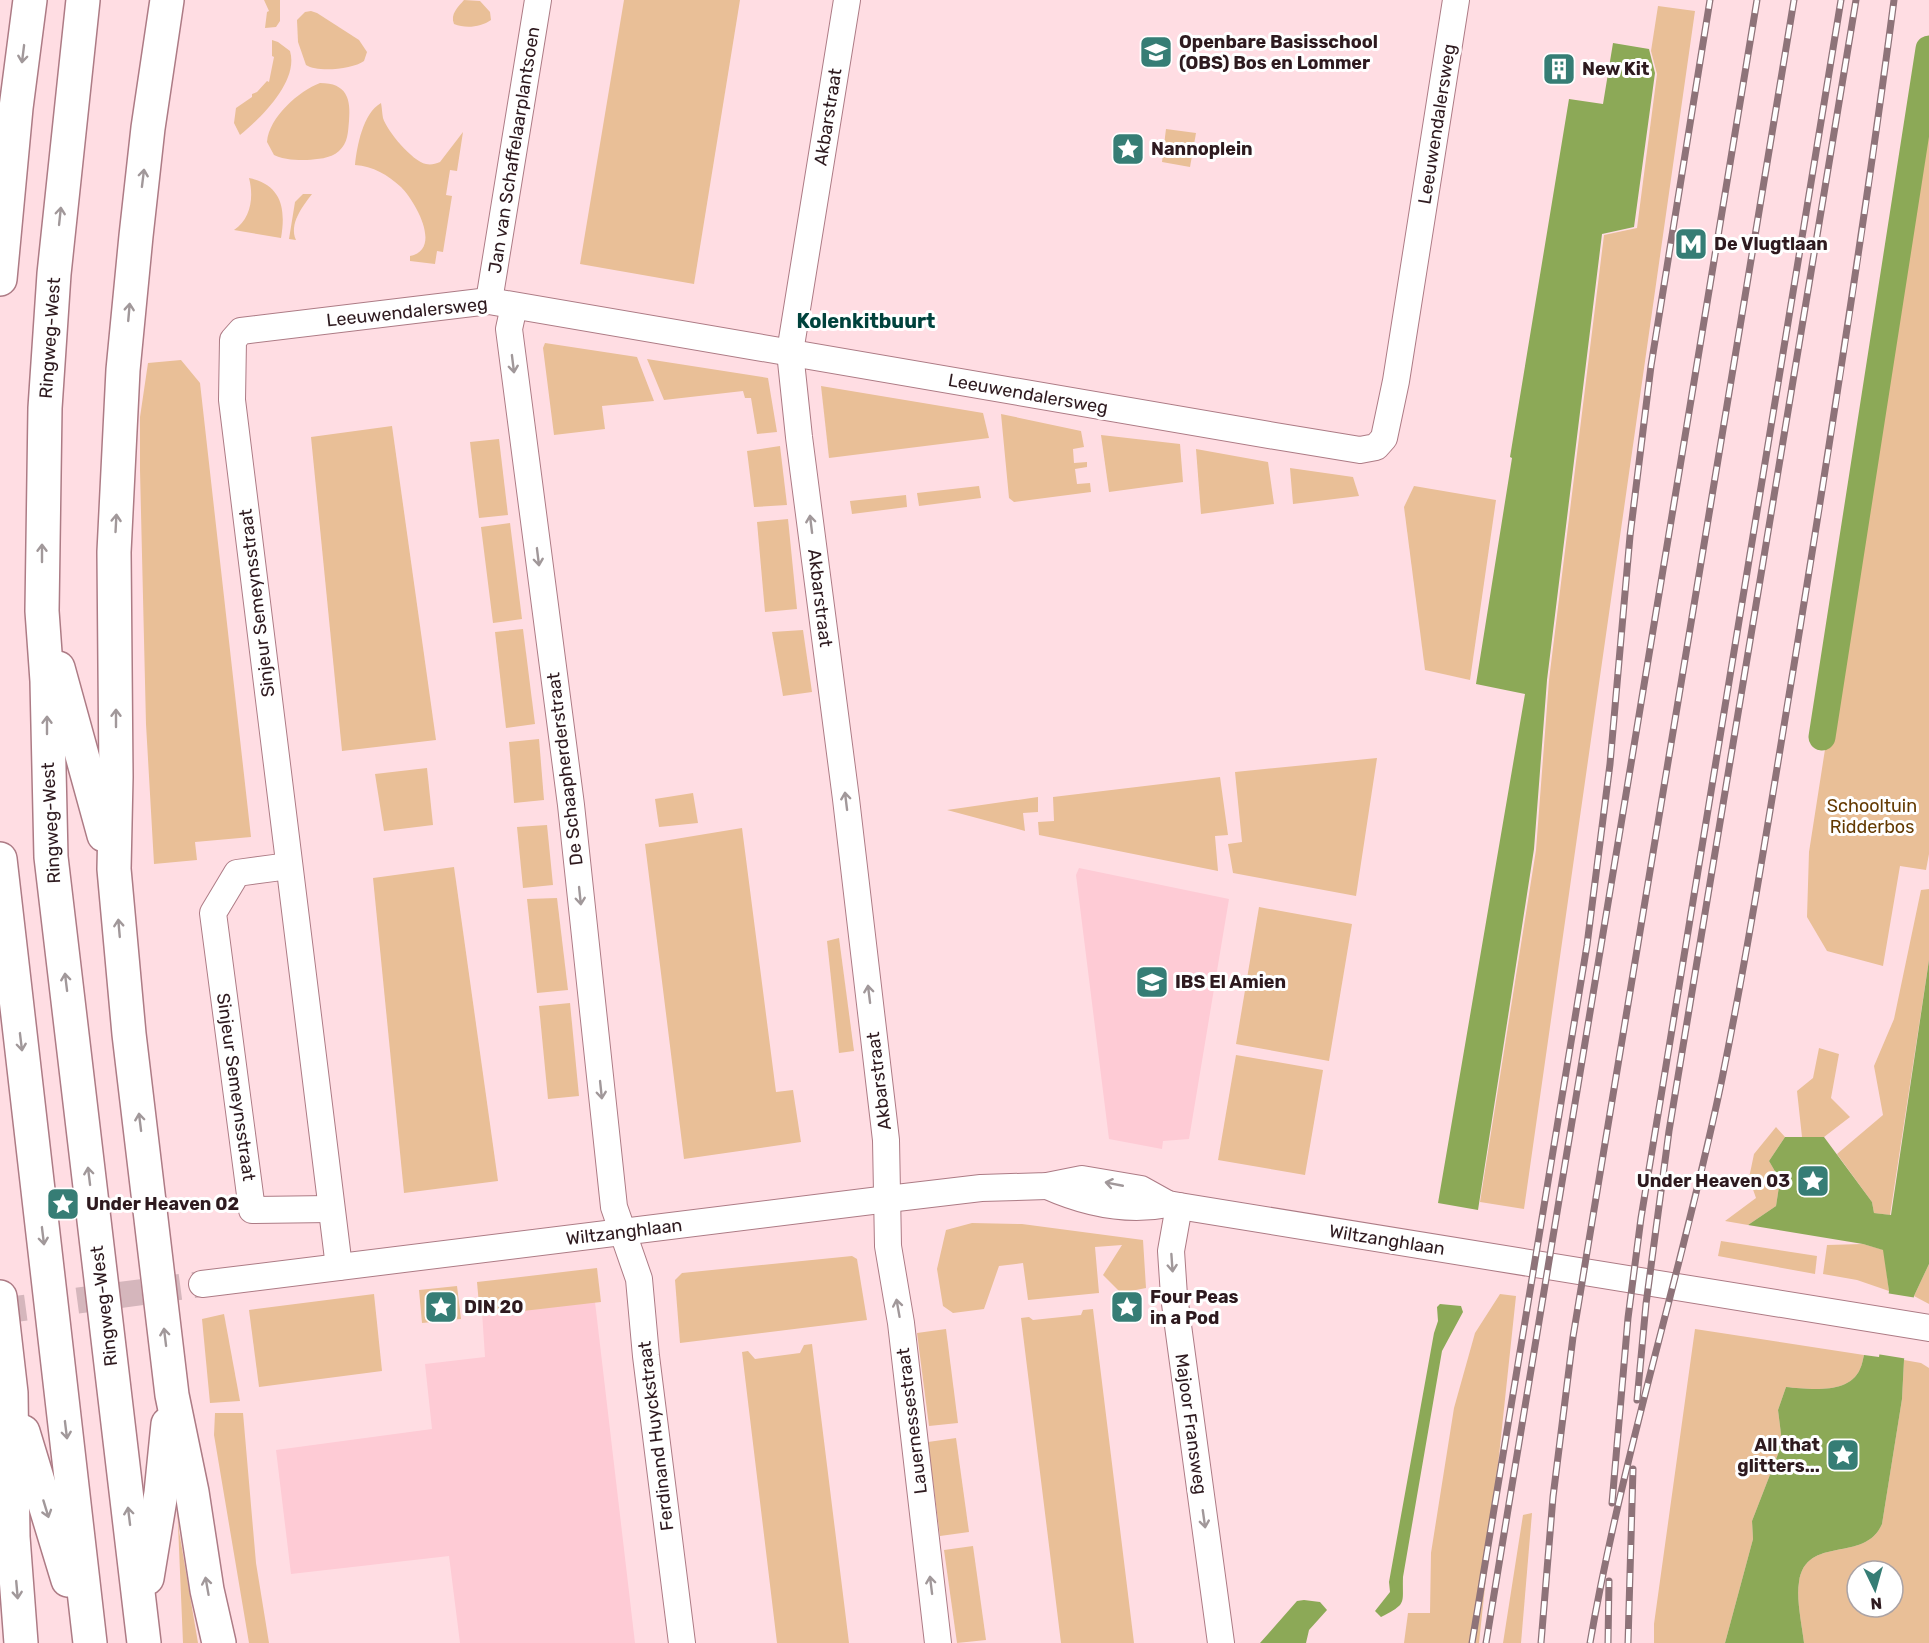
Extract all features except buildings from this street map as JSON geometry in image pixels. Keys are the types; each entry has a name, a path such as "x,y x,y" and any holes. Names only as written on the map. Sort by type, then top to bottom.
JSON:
{"highway":[{"path":"0,277 16,108 30,0"},
{"name":"Ringweg-West","path":"83,0 54,274 50,333 43,467 42,611 51,857 142,1629"},
{"path":"167,0 148,128 123,370 114,552 116,777 114,869 129,1035 172,1395 192,1492 207,1590 219,1643"},
{"path":"42,611 114,869"},
{"path":"0,859 89,1643"},
{"path":"0,1298 11,1393 13,1537 21,1643"},
{"path":"11,1393 89,1643"},
{"path":"142,1629 172,1395"},
{"path":"0,1476 13,1537"}],"street":[{"name":"Jan van Schaffelaarplantsoen","path":"501,303 538,0"},
{"name":"Akbarstraat","path":"847,0 790,352 886,1140 888,1199"},
{"name":"Leeuwendalersweg","path":"233,340 241,330 501,303 1349,449 1360,450 1376,447 1384,438 1396,381 1456,0"},
{"name":"De Schaapherderstraat","path":"501,303 509,329 571,805 614,1207 622,1232"},
{"name":"Sinjeur Semeynsstraat","path":"233,340 232,400 330,1209 339,1267"},
{"name":"Sinjeur Semeynsstraat","path":"289,866 237,873 213,913 252,1210 330,1209"},
{"name":"Wiltzanghlaan","path":"202,1284 888,1199 981,1188 1047,1186 1075,1179 1089,1179 1141,1189 1173,1205 1928,1328"},
{"name":"Lauernessestraat","path":"888,1199 888,1246 901,1323 938,1643"},
{"name":"Majoor Fransweg","path":"1173,1205 1171,1251 1174,1296 1221,1643"},
{"name":"Ferdinand Huyckstraat","path":"622,1232 639,1278 646,1356 682,1643"}],"shaded area":[{"path":"1613,43 1649,49 1655,73 1634,227 1602,234 1547,680 1534,849 1478,1210 1438,1203 1525,694 1476,684 1512,458 1510,457 1569,99 1603,104"},
{"name":"IBS El Amien","path":"1079,868 1229,899 1189,1139 1163,1141 1162,1149 1109,1139 1076,875"},
{"path":"1929,960 1929,1264 1914,1296 1904,1360 1902,1399 1882,1524 1874,1536 1863,1543 1824,1553 1813,1558 1804,1567 1799,1582 1798,1596 1804,1643 1725,1643 1753,1539 1752,1521 1778,1454 1781,1434 1778,1410 1786,1387 1816,1389 1838,1387 1855,1377 1864,1355 1879,1357 1889,1291 1883,1250 1863,1244 1748,1225 1776,1206 1780,1180 1769,1161 1785,1137 1824,1137 1872,1202 1874,1213 1891,1215"},
{"path":"595,1302 635,1643 460,1643 449,1556 291,1574 276,1450 432,1429 425,1364 485,1357 482,1312"},
{"path":"1440,1304 1461,1306 1463,1312 1442,1351 1403,1577 1402,1602 1396,1609 1381,1617 1375,1611 1390,1592 1389,1582 1438,1321 1437,1307"},
{"path":"1297,1601 1320,1602 1327,1610 1309,1630 1306,1643 1260,1643"}],"green space":[{"path":"264,0 280,0 280,21 276,27 265,28 269,11"},
{"path":"464,0 480,1 490,12 491,20 473,26 454,24 454,14"},
{"path":"624,0 740,0 694,284 580,264"},
{"path":"1658,6 1695,11 1524,1209 1480,1202 1536,850 1549,680 1604,235 1637,228 1657,74 1651,51"},
{"path":"311,11 359,40 367,52 364,61 335,69 319,69 306,65 298,42 297,20 305,12"},
{"path":"272,40 290,51 289,74 276,98 240,135 234,123 236,108 252,97 252,94 267,81 269,82 274,57 272,56"},
{"path":"320,83 342,89 348,99 349,121 344,144 335,154 319,159 295,160 274,155 267,142 273,123 286,106 303,92"},
{"name":"Schooltuin Ridderbos","path":"1929,83 1929,854 1926,870 1900,866 1883,966 1827,951 1807,917 1809,852"},
{"path":"381,103 385,124 407,152 420,162 433,164 440,162 463,132 457,171 450,170 446,195 452,196 443,252 437,251 435,264 410,261 410,256 420,252 425,235 419,213 407,194 380,172 355,165 365,122"},
{"path":"1166,129 1196,133 1190,167 1162,162"},
{"path":"249,178 260,181 275,192 282,208 281,238 234,230 248,214 251,200"},
{"path":"303,194 312,194 295,222 296,240 289,239 295,202"},
{"path":"545,343 637,357 654,401 602,406 605,429 554,435 543,348"},
{"path":"647,359 768,378 777,432 757,434 751,398 745,398 743,391 664,400"},
{"path":"181,360 200,383 251,837 195,842 197,860 154,864 146,724 140,417 148,363"},
{"path":"821,386 983,413 989,438 829,458"},
{"path":"1001,414 1081,431 1084,447 1073,449 1074,463 1087,462 1087,467 1075,469 1077,484 1090,483 1091,492 1014,502 1009,498"},
{"path":"392,426 436,740 342,751 311,437"},
{"path":"1101,435 1180,444 1183,482 1109,492"},
{"path":"499,439 508,515 479,518 470,442"},
{"path":"780,446 787,505 754,507 747,451"},
{"path":"1196,449 1268,462 1274,504 1201,514"},
{"path":"1290,468 1353,477 1359,496 1293,504"},
{"path":"979,486 981,498 919,506 917,493"},
{"path":"1414,486 1496,500 1470,680 1425,670 1404,507"},
{"path":"906,495 907,507 852,514 850,501"},
{"path":"788,519 797,609 765,612 757,522"},
{"path":"510,523 522,619 493,623 481,527"},
{"path":"523,629 535,724 506,728 495,632"},
{"path":"803,630 812,692 783,696 772,632"},
{"path":"539,739 544,800 514,803 509,742"},
{"path":"1377,758 1356,896 1233,873 1228,844 1242,842 1235,772"},
{"path":"427,768 433,825 384,831 375,774"},
{"path":"1220,777 1228,835 1215,836 1218,871 1039,835 1038,822 1054,821 1053,797"},
{"path":"693,793 698,823 659,827 655,799"},
{"path":"1038,797 1038,812 1023,813 1025,831 947,810"},
{"path":"547,825 553,885 523,888 517,827"},
{"path":"742,828 776,1092 793,1090 801,1142 684,1159 645,844"},
{"path":"454,867 498,1181 404,1193 373,878"},
{"path":"1929,889 1929,960 1890,1215 1874,1213 1872,1202 1837,1154 1883,1115 1874,1066 1894,1019 1921,890"},
{"path":"557,898 568,990 537,993 527,899"},
{"path":"1259,907 1352,924 1329,1061 1236,1044"},
{"path":"839,938 854,1051 839,1053 827,941"},
{"path":"570,1003 579,1096 548,1099 539,1006"},
{"path":"1819,1048 1839,1054 1831,1098 1850,1117 1824,1137 1802,1137 1797,1091 1813,1078"},
{"path":"1236,1055 1323,1070 1305,1175 1218,1160"},
{"path":"1776,1127 1785,1137 1769,1161 1780,1180 1776,1206 1748,1225 1725,1221 1756,1198 1749,1178 1754,1154"},
{"path":"972,1223 1022,1224 1143,1240 1146,1288 1121,1293 1103,1275 1122,1245 1095,1247 1099,1293 1028,1300 1023,1263 999,1266 984,1309 953,1313 943,1306 937,1269 946,1230"},
{"path":"1721,1241 1817,1256 1815,1274 1718,1256"},
{"path":"1863,1244 1884,1250 1889,1291 1857,1280 1823,1274 1827,1245"},
{"path":"852,1256 857,1259 867,1320 680,1343 675,1280 682,1273"},
{"path":"1929,1264 1929,1304 1914,1296"},
{"path":"597,1268 601,1302 480,1316 477,1282"},
{"path":"457,1286 461,1319 422,1323 419,1290"},
{"path":"374,1294 382,1371 259,1387 249,1310"},
{"path":"1500,1294 1516,1296 1479,1643 1404,1643 1408,1613 1430,1613 1431,1553 1454,1408 1475,1333"},
{"path":"1093,1309 1134,1643 1061,1643 1021,1318 1029,1317 1033,1320 1081,1315 1083,1310"},
{"path":"224,1314 240,1401 210,1403 202,1319"},
{"path":"946,1329 958,1423 929,1426 917,1333"},
{"path":"1695,1329 1864,1355 1855,1377 1838,1387 1805,1389 1786,1387 1778,1410 1781,1434 1778,1454 1752,1521 1753,1539 1725,1643 1654,1643 1654,1624"},
{"path":"812,1344 849,1643 777,1643 742,1352 748,1351 755,1359 800,1353 804,1345"},
{"path":"1904,1360 1921,1363 1929,1368 1929,1643 1804,1643 1798,1596 1799,1582 1804,1567 1813,1558 1824,1553 1863,1543 1874,1536 1882,1524 1902,1399"},
{"path":"215,1413 243,1413 256,1563 269,1643 249,1643 214,1435"},
{"path":"956,1438 969,1532 940,1536 928,1442"},
{"path":"177,1501 179,1531 198,1643 183,1643"},
{"path":"1532,1513 1521,1643 1503,1643 1523,1515"},
{"path":"973,1546 986,1640 957,1643 944,1550"}],"pier":[{"path":"1886,1293 1917,1298 1908,1359 1877,1354"}],"waterway":[{"path":"1822,737 1929,49"}],"tunnel":[{"path":"0,1311 202,1284"}],"railway":[{"path":"1472,1643 1587,945 1610,764 1630,536 1651,366 1710,0"},
{"path":"1486,1643 1757,0"},
{"path":"1541,1643 1553,1497 1573,1337 1794,0"},
{"path":"1612,1503 1628,1318 1641,1218 1841,0"},
{"path":"1637,1400 1646,1304 1669,1131 1856,0"},
{"path":"1590,1643 1619,1501 1706,1150 1742,976 1834,416 1894,0"},
{"path":"1628,1643 1633,1469"},
{"path":"1608,1643 1609,1581"}],"place":[{"name":"Openbare Basisschool (OBS) Bos en Lommer","path":"1156,52"},
{"name":"New Kit","path":"1559,69"},
{"name":"Nannoplein","path":"1128,149"},
{"name":"De Vlugtlaan","path":"1691,244"},
{"name":"IBS El Amien","path":"1152,982"},
{"name":"Under Heaven 03","path":"1813,1181"},
{"name":"Under Heaven 02","path":"63,1204"},
{"name":"DIN 20","path":"441,1307"},
{"name":"Four Peas in a Pod","path":"1127,1307"},
{"name":"All that glitters...","path":"1843,1455"}],"district":[{"name":"Kolenkitbuurt","path":"866,321"}]}
